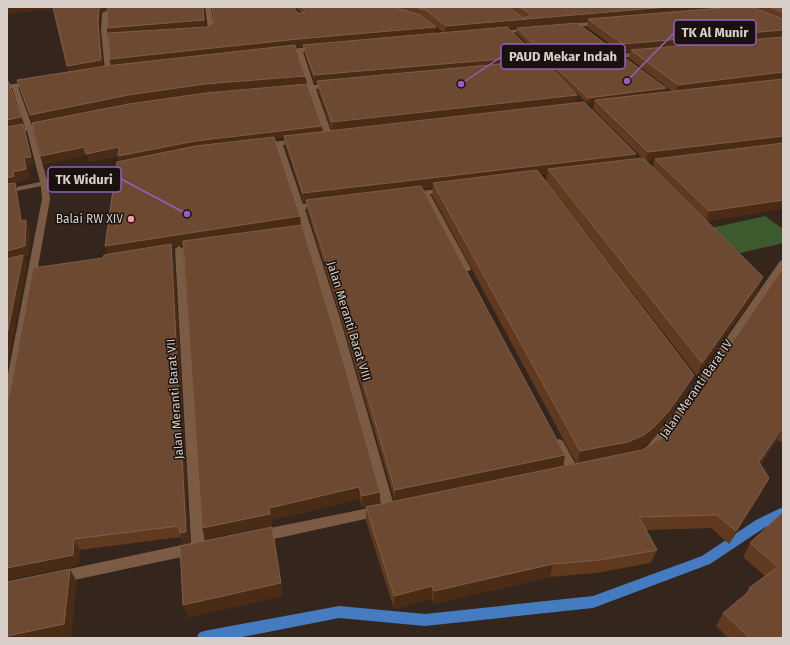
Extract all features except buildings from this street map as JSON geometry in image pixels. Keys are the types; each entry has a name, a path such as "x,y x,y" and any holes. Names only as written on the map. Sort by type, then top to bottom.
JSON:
{"street":[{"path":"100,72 111,71 105,39 105,13 118,7"},
{"path":"199,32 211,30 208,7"},
{"path":"564,26 610,22"},
{"path":"520,30 516,25 525,23"},
{"path":"578,25 584,30"},
{"path":"494,33 535,29"},
{"path":"509,32 514,37"},
{"path":"105,39 112,38"},
{"path":"276,53 322,48"},
{"path":"299,50 330,137"},
{"path":"614,52 626,61"},
{"path":"620,56 651,53"},
{"path":"7,408 36,273 35,259 45,212 45,184 29,128 11,86 38,82"},
{"path":"289,89 336,85"},
{"path":"7,132 51,124"},
{"path":"257,145 308,140"},
{"name":"Jalan Meranti Barat VIII","path":"244,539 393,508 339,330 304,231 301,207 279,143"},
{"path":"7,191 138,164"},
{"path":"402,195 455,189"},
{"path":"425,192 469,276"},
{"path":"301,207 324,204"},
{"name":"Jalan Meranti Barat VII","path":"179,249 198,548"},
{"path":"21,262 35,259"},
{"name":"Jalan Meranti Barat IV","path":"644,453 658,442 695,384 763,285 783,263"},
{"path":"554,436 573,471"},
{"path":"558,474 588,468"},
{"path":"45,580 213,545"}],"green space":[{"path":"765,216 783,229 783,243 740,253 711,228"}],"waterway":[{"path":"204,638 339,612 425,620 593,602 706,560 760,524 783,512"}],"place":[{"name":"TK Al Munir","path":"627,81"},
{"name":"PAUD Mekar Indah","path":"461,84"},
{"name":"TK Widuri","path":"187,214"},
{"name":"Balai RW XIV","path":"131,219"}]}
